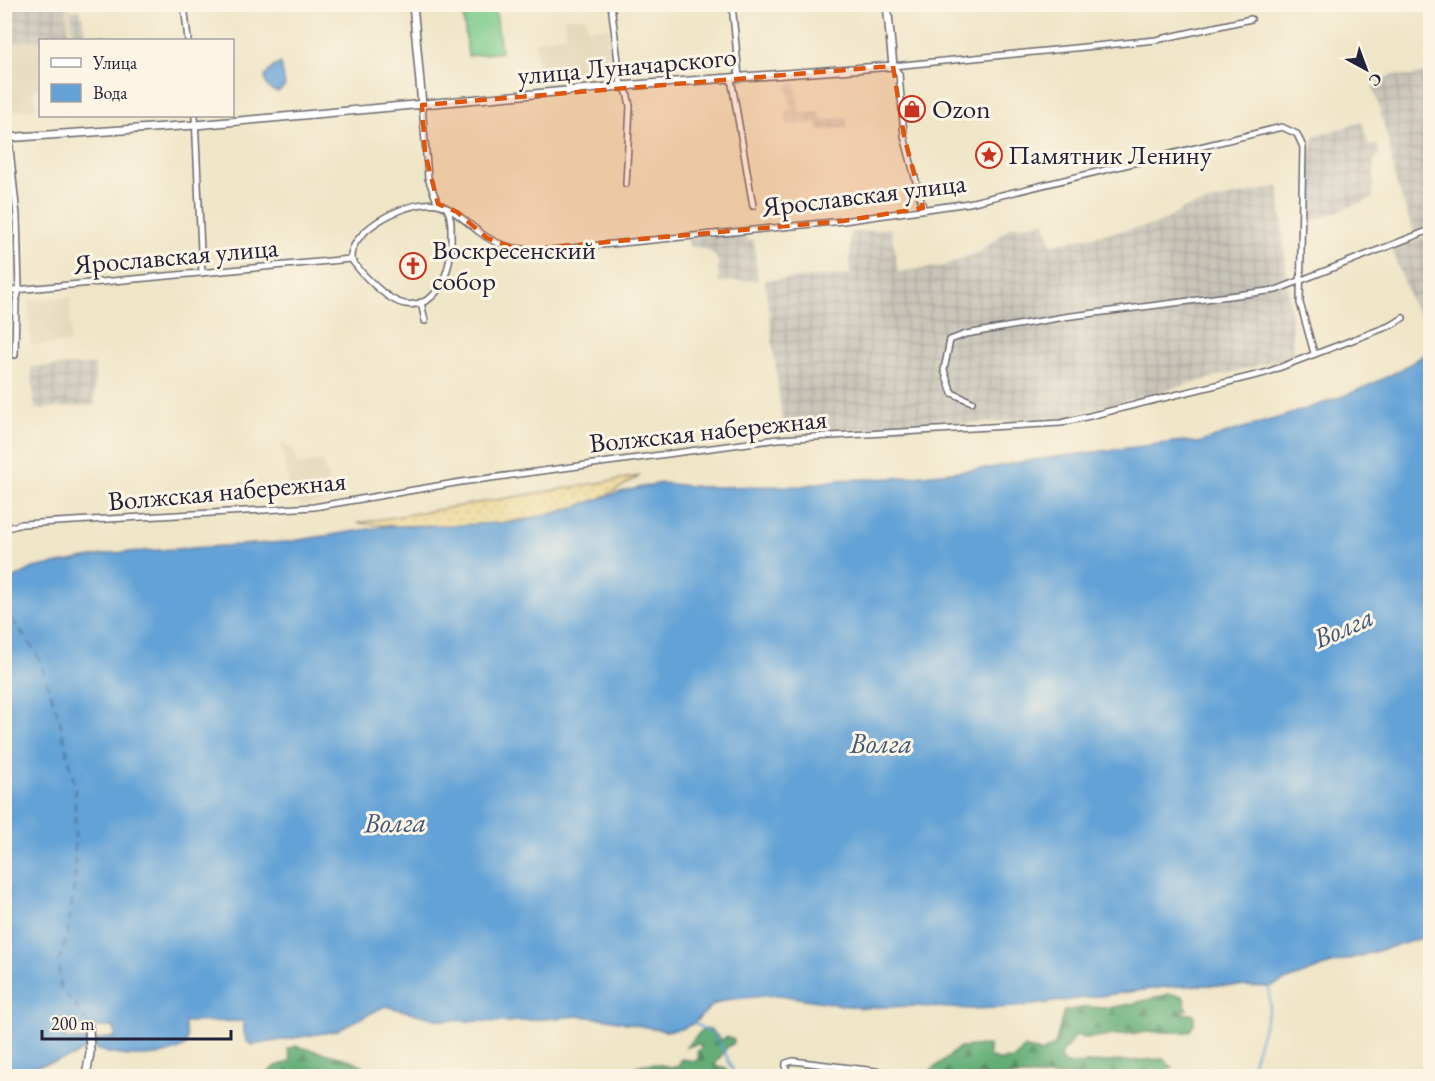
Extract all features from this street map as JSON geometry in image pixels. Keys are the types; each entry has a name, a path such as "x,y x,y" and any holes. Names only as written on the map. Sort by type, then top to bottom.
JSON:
{"street":[{"path":"184,4 188,39"},
{"path":"413,4 428,178 438,204 410,207 382,219 359,238 351,253 351,259 365,276 393,299 404,304 421,302 436,292 442,284 450,263 451,218 446,208"},
{"path":"611,4 621,86 627,92 630,113 626,184"},
{"path":"732,4 735,77 753,206"},
{"path":"887,4 894,66 898,74 904,136 923,208"},
{"name":"улица Луначарского","path":"7,137 196,125 621,86 894,66 1156,40 1251,19"},
{"path":"4,91 17,216 19,290 16,302 15,355"},
{"path":"195,117 202,273"},
{"name":"Ярославская улица","path":"438,204 457,212 477,231 497,243 519,250 534,250 843,221 969,202 1282,127 1297,134 1304,147 1300,303 1314,353"},
{"path":"972,402 952,393 944,370 950,340 966,334 1064,317 1276,290 1431,230"},
{"name":"Ярославская улица","path":"4,291 351,259"},
{"path":"421,302 425,321"},
{"name":"Волжская набережная","path":"4,530 22,524 314,507 461,482 778,439 1062,423 1243,380 1392,325 1403,318"},
{"path":"86,1077 90,1053 89,1028"},
{"path":"785,1077 786,1064 793,1061 892,1073 904,1077"}],"highlighted area":[{"path":"893,66 904,136 923,208 843,221 519,250 487,238 457,212 438,204 425,153 422,105"}],"shaded area":[{"path":"4,5 72,5 74,39 39,39 39,89 34,90 36,109 11,111 5,55"},
{"path":"5,5 65,5 68,34 44,35 44,39 39,40 8,42"},
{"path":"81,10 85,35 106,34 107,39 74,39 71,11"},
{"path":"564,17 586,17 588,29 610,27 616,82 541,89 535,41 566,35"},
{"path":"1430,73 1430,224 1414,233 1395,179 1388,139 1373,87 1392,74 1410,76"},
{"path":"796,83 799,114 819,112 821,120 846,117 847,128 818,131 817,123 787,126 786,110 790,109 787,84"},
{"path":"1362,122 1369,146 1377,144 1381,157 1374,159 1373,198 1312,221 1308,189 1309,157 1315,136"},
{"path":"1279,186 1294,356 1061,418 784,435 765,280 850,275 850,233 891,228 898,272 943,266 980,252 1010,227 1045,222 1051,244 1158,224 1187,207"},
{"path":"746,232 747,241 754,240 758,280 719,282 718,261 714,254 702,247 689,246 688,238"},
{"path":"1430,235 1430,330 1412,304 1392,250"},
{"path":"71,297 70,343 31,345 28,300"},
{"path":"95,365 95,405 35,409 31,367"},
{"path":"281,442 295,453 297,465 324,461 331,500 301,506 300,503 292,503"}],"green space":[{"path":"462,5 495,5 501,52 468,56"},
{"path":"1169,994 1183,996 1187,1009 1179,1012 1194,1015 1194,1024 1189,1032 1148,1032 1084,1038 1076,1035 1059,1057 1065,1064 1163,1059 1173,1068 1152,1076 924,1076 960,1047 989,1045 989,1056 997,1060 1013,1059 1025,1047 1041,1053 1055,1045 1064,1011 1087,1007 1107,1008"},
{"path":"703,1029 711,1030 721,1040 727,1037 734,1039 734,1043 727,1047 714,1066 726,1068 727,1076 628,1076 627,1073 637,1066 654,1064 672,1068 679,1066 681,1059 695,1061 699,1058 697,1052 701,1045 686,1047"},
{"path":"296,1046 351,1060 363,1066 346,1076 265,1076 274,1067 291,1061 288,1049"}],"sand":[{"path":"640,476 597,500 563,511 505,522 446,527 358,523"}],"water":[{"path":"281,63 285,86 278,92 268,87 265,76 273,67"},
{"name":"Волга","path":"1430,350 1430,936 1328,965 1269,987 1202,985 1166,987 1017,1007 973,1009 912,1006 861,1008 779,995 725,1000 713,1005 694,1023 681,1029 665,1031 608,1019 579,1016 507,1022 440,1020 385,1006 336,1031 252,1045 245,1038 243,1021 185,1022 186,1045 167,1053 129,1056 95,1049 95,1040 115,1037 114,1027 67,1027 64,1030 65,1039 87,1040 87,1048 72,1057 5,1074 4,584 33,568 113,553 286,542 388,526 516,522 559,512 620,492 661,483 701,487 802,486 837,480 895,478 989,468 1032,460 1183,441 1197,443 1339,397 1388,376"}],"waterway":[{"path":"1249,1076 1270,1006 1269,986"},
{"path":"693,1022 715,1036 735,1076"},
{"path":"9,1076 12,1068"}],"ferry route":[{"path":"4,608 37,654 59,717 75,787 75,879 67,937 59,961 60,987 88,1025"}],"place":[{"name":"Ozon","path":"912,109"},
{"name":"Памятник Ленину","path":"989,155"},
{"name":"Воскресенский собор","path":"413,266"}]}
